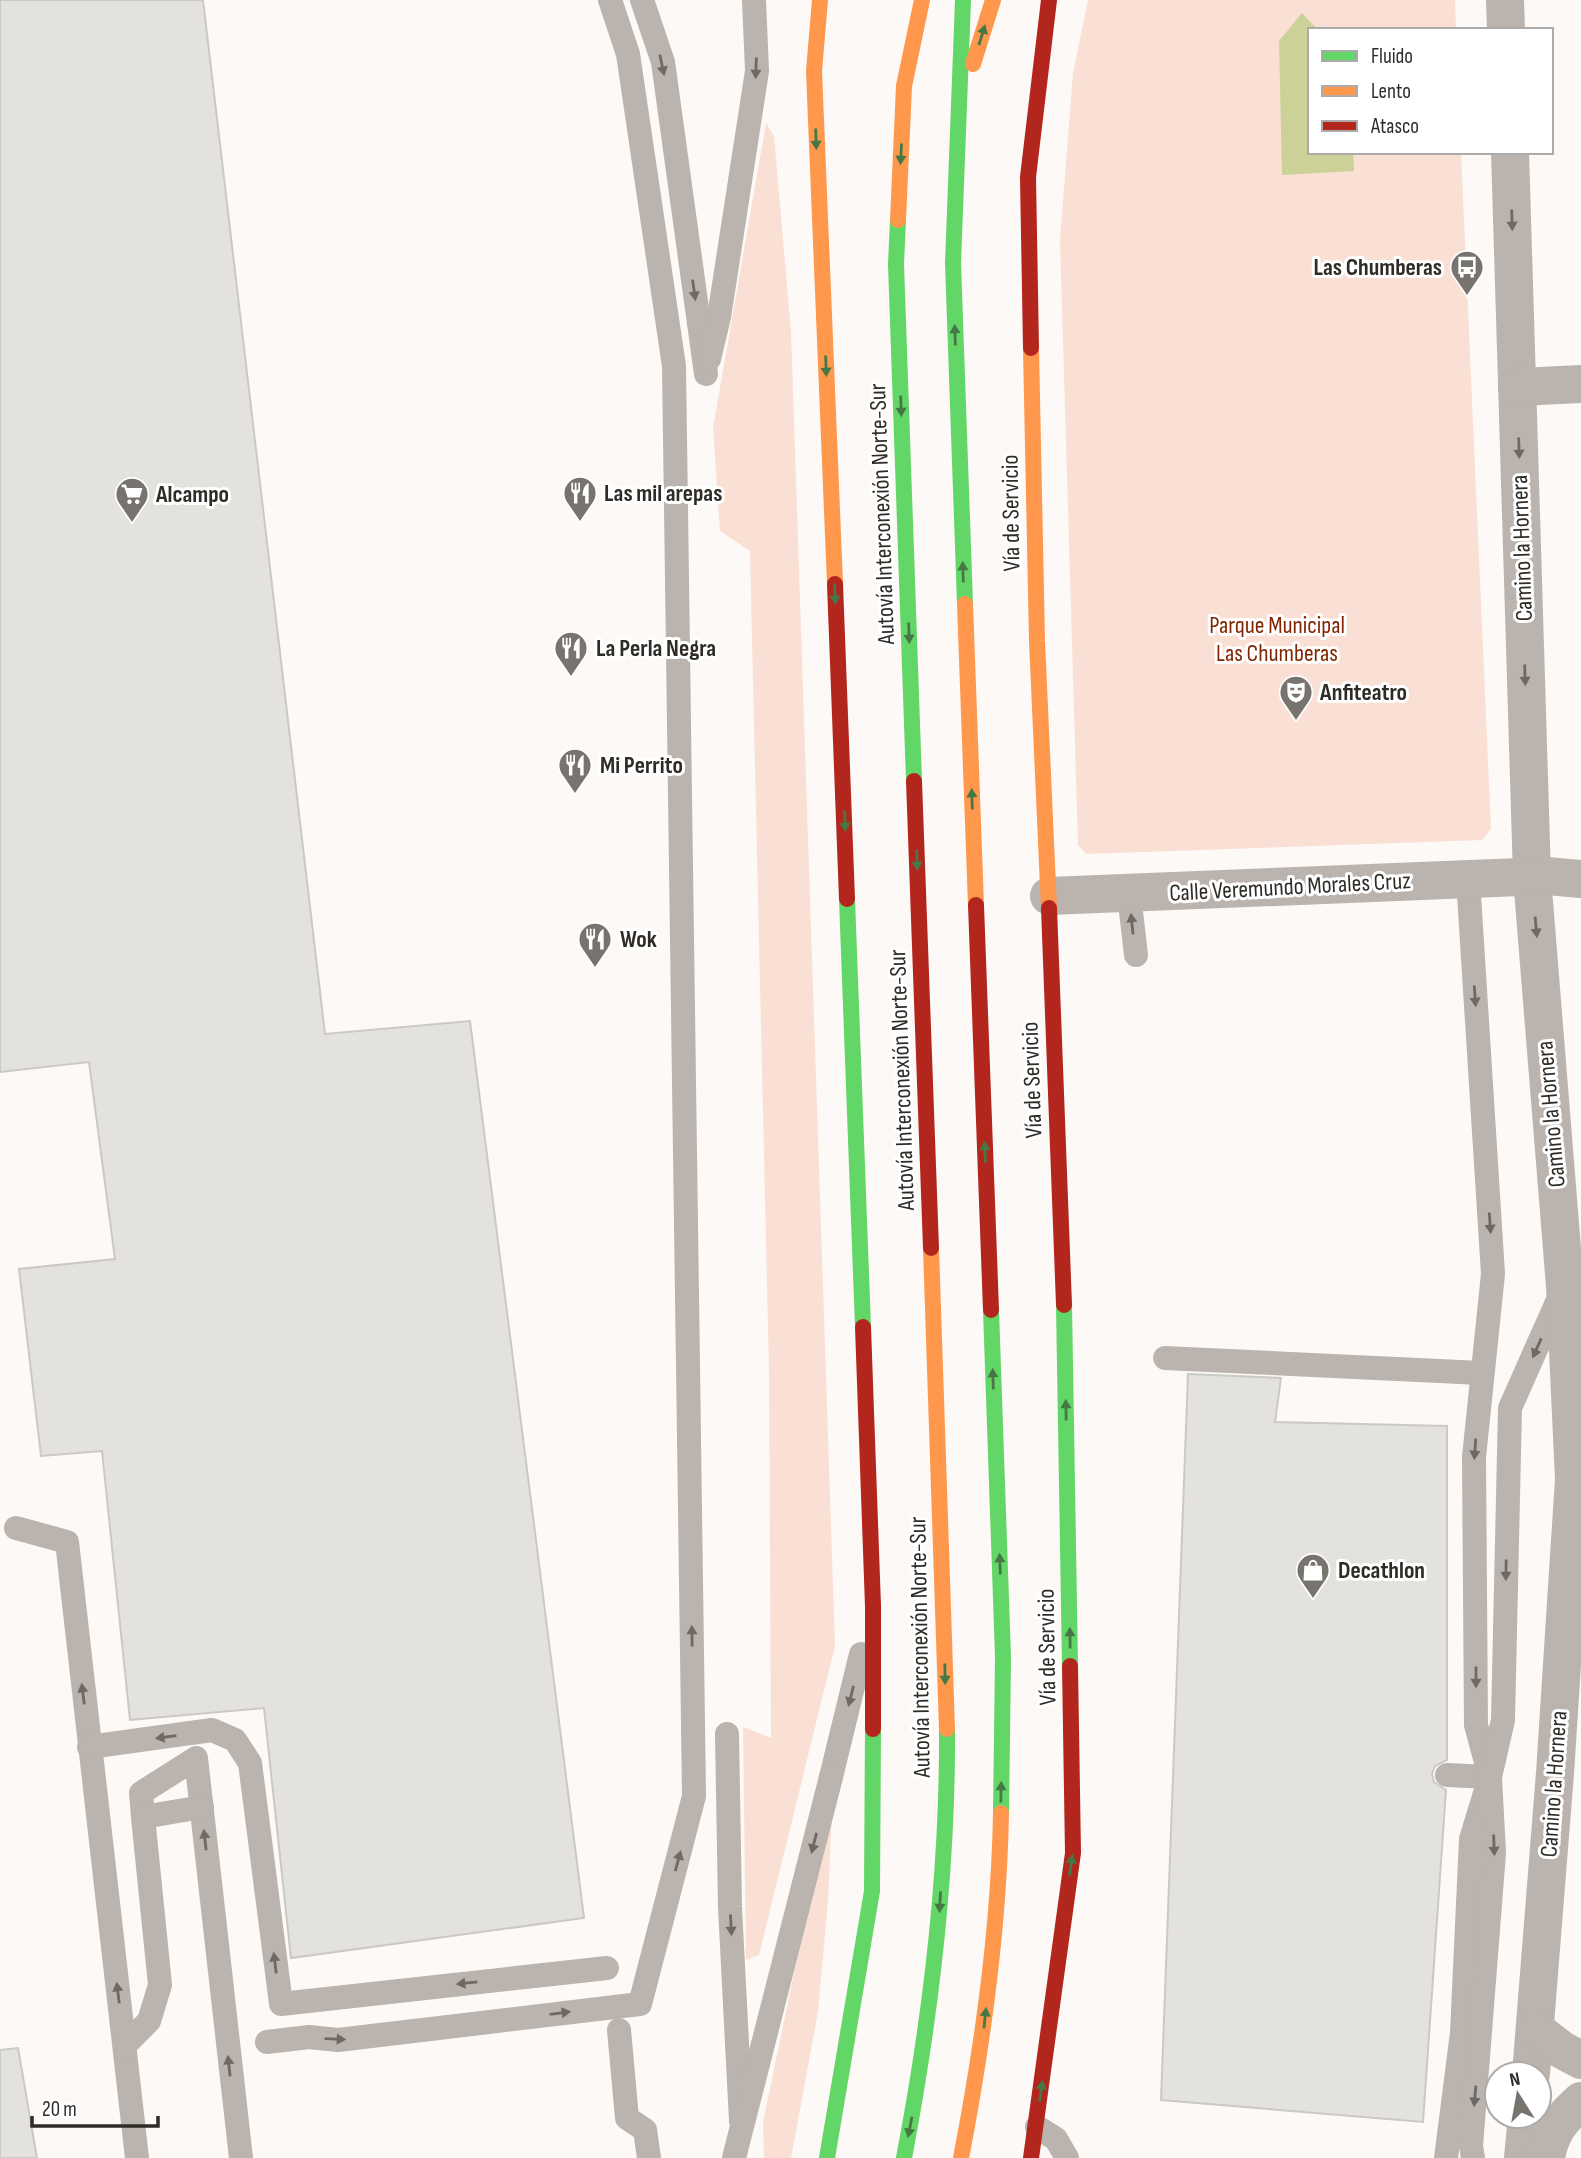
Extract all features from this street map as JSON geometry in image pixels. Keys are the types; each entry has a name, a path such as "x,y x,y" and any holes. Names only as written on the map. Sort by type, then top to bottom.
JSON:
{"main road":[{"path":"820,0 814,71 873,1605 872,1891 827,2158"},
{"path":"904,86 905,0"},
{"name":"Autovía Interconexión Norte-Sur","path":"904,2158 923,2062 939,1928 947,1773 944,1606 896,264 904,86 922,0"},
{"path":"961,2158 980,2060 1000,1866 1003,1657 953,263 962,0"},
{"path":"957,116 993,0"},
{"name":"Vía de Servicio","path":"1031,2158 1073,1853 1066,1370 1037,641 1028,177 1049,0"},
{"path":"803,35 814,71"}],"street":[{"path":"1505,0 1506,28"},
{"name":"Camino la Hornera","path":"1510,154 1532,877 1565,1286 1577,1478 1533,2060"},
{"path":"1517,387 1581,384"},
{"name":"Calle Veremundo Morales Cruz","path":"1049,896 1468,879 1581,879"},
{"path":"1536,2029 1562,2050 1581,2060"},
{"path":"1546,2158 1549,2140 1566,2114 1581,2101"},
{"path":"1523,2158 1526,2130"}],"lane":[{"path":"267,2042 309,2037 338,2040 640,2004 694,1796 674,366 628,54 610,0"},
{"path":"642,0 663,62 706,374 719,317 757,71 754,0"},
{"path":"1468,879 1493,1274 1474,1457 1476,1725 1490,1777 1494,1853 1471,2146 1473,2158"},
{"path":"1129,894 1136,955"},
{"path":"1446,2158 1462,2033 1471,1839 1490,1777 1503,1720 1510,1408 1565,1286"},
{"path":"1164,1357 1481,1373"},
{"path":"16,1528 67,1542 137,2158"},
{"path":"734,2158 873,1605"},
{"path":"89,1747 212,1730 235,1740 250,1763 281,2004 607,1968"},
{"path":"727,1734 730,1907 743,2158"},
{"path":"125,2045 149,2021 160,1985 141,1793 196,1758 241,2158"},
{"path":"1447,1775 1490,1777"},
{"path":"144,1817 202,1807"},
{"path":"619,2030 627,2118 645,2130 649,2158"},
{"path":"1037,2127 1056,2139 1067,2158"}],"green space":[{"name":"Parque Municipal Las Chumberas","path":"1088,0 1455,0 1456,28 1308,28 1308,154 1461,154 1491,829 1482,840 1086,854 1078,845 1060,240 1073,73"},
{"path":"766,123 774,136 791,331 835,1646 759,1955 746,1960 743,1727 771,1738 769,1371 750,551 720,531 713,428"},
{"path":"833,1786 828,1901 818,2012 791,2158 764,2158 763,2122"}],"shaded area":[{"path":"1302,13 1316,28 1308,28 1308,154 1353,154 1354,171 1282,175 1279,41"}],"building":[{"path":"0,0 203,0 325,1034 470,1021 584,1918 291,1958 264,1708 130,1720 102,1451 41,1456 19,1269 115,1259 89,1062 0,1072"},
{"name":"Decathlon","path":"1188,1374 1281,1378 1275,1422 1447,1426 1447,1760 1435,1766 1432,1774 1434,1782 1446,1790 1423,2122 1161,2100"},
{"path":"18,2048 37,2158 0,2158 0,2050"}],"traffic: fast":[{"path":"963,0 953,263 965,604"},
{"path":"898,220 896,264 914,781"},
{"path":"847,899 863,1327"},
{"path":"1064,1305 1070,1666"},
{"path":"991,1310 1003,1657 1001,1813"},
{"path":"827,2158 872,1891 873,1729"},
{"path":"904,2158 936,1945 947,1783 947,1729"}],"traffic: slow":[{"path":"820,0 814,71 835,584"},
{"path":"898,220 904,86 922,0"},
{"path":"973,64 993,0"},
{"path":"1031,348 1037,641 1049,908"},
{"path":"965,604 976,905"},
{"path":"931,1248 947,1729"},
{"path":"961,2158 988,1986 997,1899 1001,1813"}],"traffic: jam":[{"path":"1031,348 1028,177 1049,0"},
{"path":"835,584 847,899"},
{"path":"914,781 931,1248"},
{"path":"976,905 991,1310"},
{"path":"1049,908 1064,1305"},
{"path":"863,1327 873,1606 873,1729"},
{"path":"1031,2158 1073,1853 1070,1666"}],"place":[{"name":"Las Chumberas","path":"1467,297"},
{"name":"Las mil arepas","path":"580,523"},
{"name":"Alcampo","path":"132,524"},
{"name":"La Perla Negra","path":"571,678"},
{"name":"Anfiteatro","path":"1296,722"},
{"name":"Mi Perrito","path":"575,795"},
{"name":"Wok","path":"595,969"},
{"name":"Decathlon","path":"1313,1600"}]}
